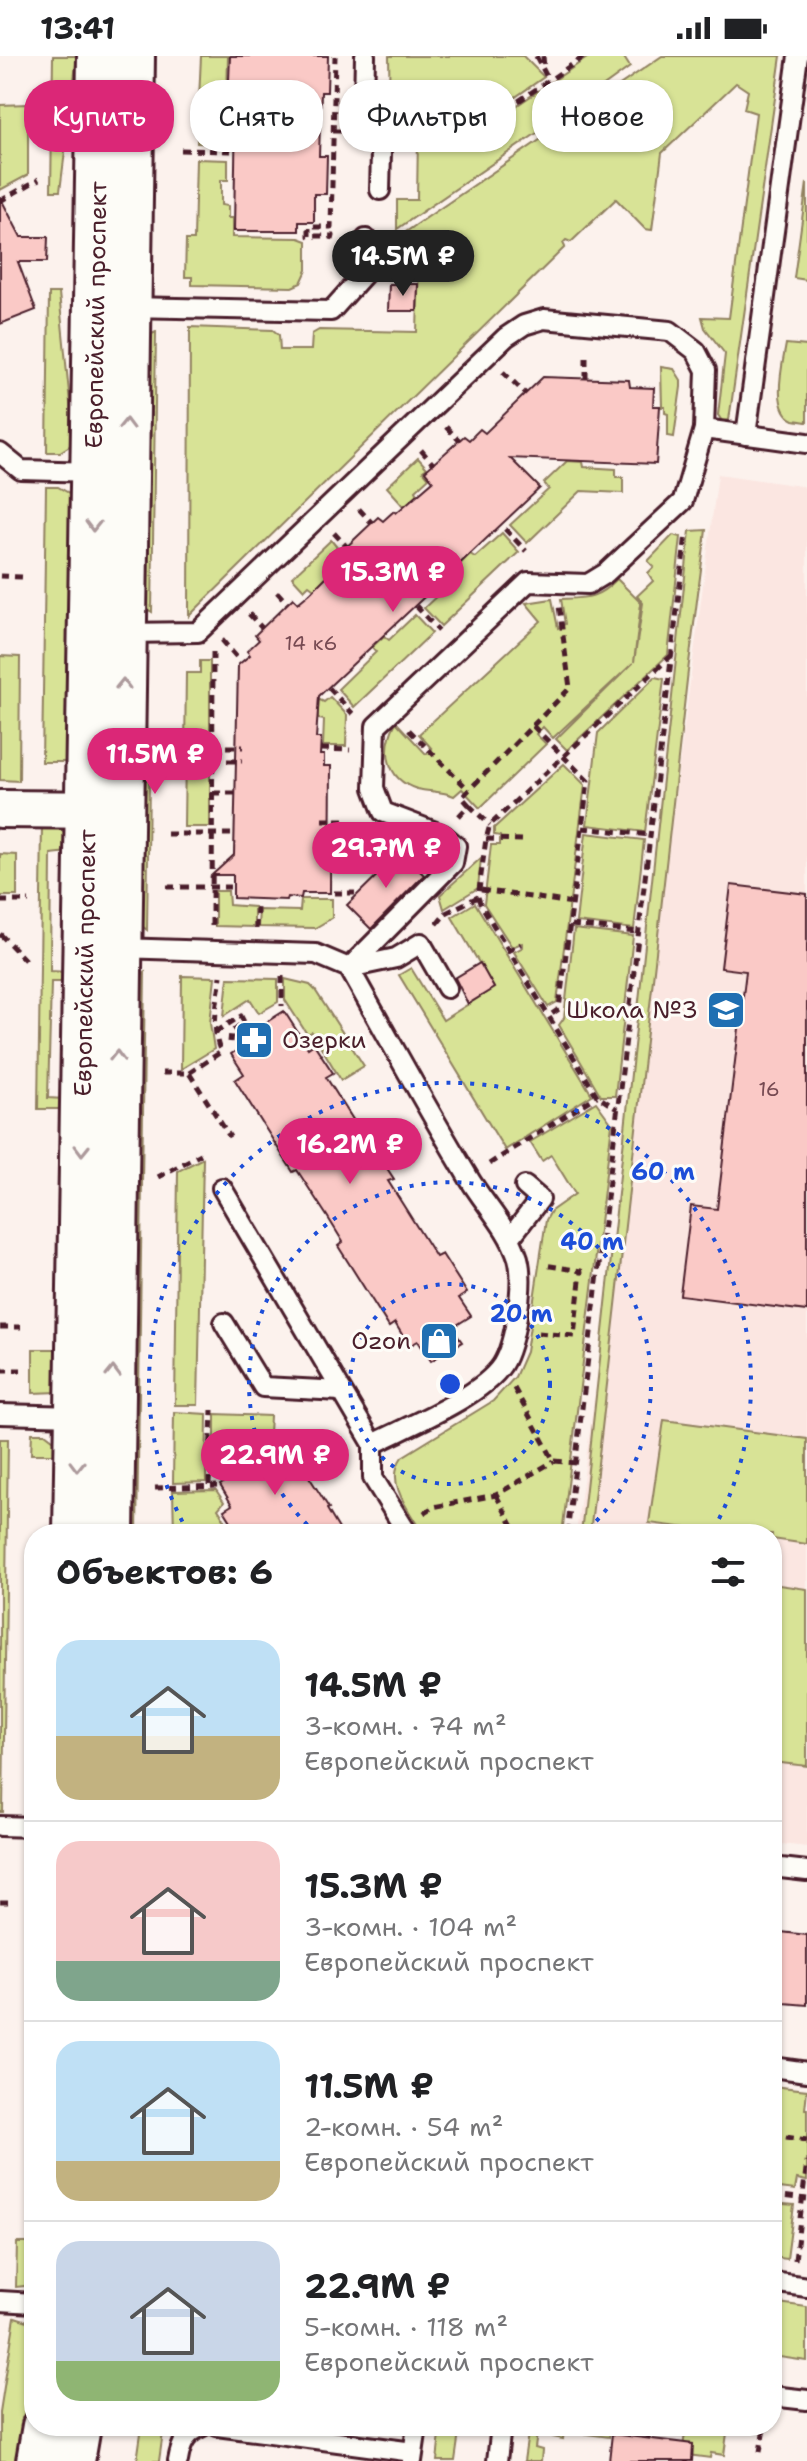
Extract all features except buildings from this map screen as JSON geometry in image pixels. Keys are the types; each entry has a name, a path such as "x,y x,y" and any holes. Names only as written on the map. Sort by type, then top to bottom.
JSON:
{"street":[{"name":"Европейский проспект","path":"78,1524 95,1416 110,472 112,306 100,56"},
{"name":"Европейский проспект","path":"112,306 132,56"},
{"path":"0,809 104,810"},
{"name":"Европейский проспект","path":"95,1416 110,1524"},
{"path":"39,2461 43,2436"},
{"path":"72,2461 76,2436"}],"lane":[{"path":"365,56 364,104 381,152 380,190"},
{"path":"746,435 798,56"},
{"path":"112,306 331,311 365,273 366,239"},
{"path":"107,633 198,632 506,337 524,325 544,319 670,331 696,351 706,370 704,429 683,501 606,573 588,584 528,582 376,726 374,788 383,812 443,835 456,846 453,863 349,968"},
{"path":"704,429 807,443"},
{"path":"0,453 21,470 110,472"},
{"path":"102,948 316,954 349,968 396,958 421,943 447,988"},
{"path":"349,968 467,1176 510,1238 519,1262 514,1330 511,1347 501,1367 478,1390 373,1444"},
{"path":"510,1238 540,1199 525,1186"},
{"path":"222,1188 373,1444 373,1478 401,1524"},
{"path":"224,1323 263,1387 341,1391"},
{"path":"0,1414 95,1416"},
{"path":"0,1826 24,1827"},
{"path":"782,1868 807,1871"},
{"path":"782,2068 807,2072"},
{"path":"782,2283 807,2287"},
{"path":"0,2301 24,2302"},
{"path":"782,2397 807,2400"},
{"path":"178,2461 186,2436"},
{"path":"282,2436 413,2456 416,2436"},
{"path":"497,2461 500,2436"}],"path":[{"path":"332,240 333,236 309,236 309,227 331,227 335,56"},
{"path":"530,56 539,63"},
{"path":"536,56 548,80"},
{"path":"543,56 545,73"},
{"path":"550,80 585,56"},
{"path":"181,150 190,150"},
{"path":"0,201 39,179"},
{"path":"586,357 586,379"},
{"path":"509,378 526,394"},
{"path":"450,431 459,440"},
{"path":"424,454 433,464"},
{"path":"362,512 372,523"},
{"path":"505,529 526,551"},
{"path":"568,1524 687,529"},
{"path":"337,536 347,547"},
{"path":"0,576 22,577"},
{"path":"490,825 462,797 570,688 556,584"},
{"path":"278,592 287,603"},
{"path":"416,606 440,632"},
{"path":"252,617 262,628"},
{"path":"221,639 240,661"},
{"path":"212,930 213,647"},
{"path":"617,1109 597,1096 480,903 486,839 490,825 671,656"},
{"path":"329,688 353,714"},
{"path":"391,712 469,790"},
{"path":"533,726 588,781 559,1009 549,1016"},
{"path":"213,747 243,747"},
{"path":"321,749 351,750"},
{"path":"213,761 242,761"},
{"path":"213,793 236,793"},
{"path":"443,835 469,805"},
{"path":"322,820 348,820"},
{"path":"582,828 650,835"},
{"path":"167,834 235,834"},
{"path":"486,839 524,840"},
{"path":"167,887 230,887"},
{"path":"334,893 355,893"},
{"path":"421,943 446,913 480,893 573,903"},
{"path":"0,901 29,901"},
{"path":"256,930 257,907"},
{"path":"571,925 637,933"},
{"path":"0,934 28,963"},
{"path":"507,951 521,944"},
{"path":"162,1073 189,1073 221,1052 216,1032 221,974"},
{"path":"282,975 282,1006"},
{"path":"216,1032 241,1016 244,1022 231,1032 230,1042"},
{"path":"189,1073 230,1137"},
{"path":"467,1176 597,1096"},
{"path":"158,1177 201,1154"},
{"path":"514,1330 574,1336 581,1271 519,1262"},
{"path":"0,1327 21,1327"},
{"path":"501,1367 554,1461"},
{"path":"0,1370 21,1370"},
{"path":"209,1485 212,1410"},
{"path":"412,1524 433,1507 496,1495 554,1461 576,1463"},
{"path":"155,1488 217,1486"},
{"path":"496,1495 512,1524"},
{"path":"0,1902 11,1902"},
{"path":"782,2136 807,2140"},
{"path":"794,2265 805,2199 807,2161"},
{"path":"782,2196 805,2199"},
{"path":"760,2452 763,2436"}],"shaded area":[{"name":"Школа №3","path":"718,474 807,487 807,1847 782,1844 782,1524 577,1524"}],"green space":[{"path":"53,56 77,56 74,80 53,80"},
{"path":"201,56 228,56 227,80 200,80"},
{"path":"389,56 523,56 544,77 532,80 532,85 516,97 516,80 389,80"},
{"path":"590,56 623,56 630,67 612,80 554,80"},
{"path":"662,56 781,56 729,420 722,421 718,415 725,354 705,328 702,317 729,318 756,113 744,109 748,91 736,83 673,143 673,80 627,80"},
{"path":"532,95 532,136 516,147 516,106"},
{"path":"24,104 24,152 28,152 28,175 0,190 0,105"},
{"path":"532,145 532,152 663,152 652,230 645,229 616,199 571,242 566,240 563,243 565,247 189,616 190,327 273,330 279,335 280,350 311,350 312,334 319,330 417,332 419,261 394,259 388,250 388,238 397,238"},
{"path":"52,152 65,152 60,191 51,191"},
{"path":"418,152 509,152 397,229 397,200 417,200"},
{"path":"196,159 228,160 228,180 221,180 221,205 228,206 228,218 232,218 232,237 299,238 307,241 307,270 301,283 292,287 192,285 192,277 185,277 186,240 194,240"},
{"path":"807,183 807,280 794,278"},
{"path":"49,293 59,293 74,443 60,452 47,452"},
{"path":"156,332 152,612 142,606 146,337"},
{"path":"786,344 807,346 807,422 794,420 782,407 780,385"},
{"path":"661,367 674,369 681,380 674,437 668,436 668,414 662,407"},
{"path":"418,458 427,468 423,471 429,478 405,507 387,487"},
{"path":"567,461 583,462 584,467 616,469 616,477 623,477 623,493 581,491 527,543 510,525 549,489 544,483"},
{"path":"46,487 58,487 74,496 69,762 42,762"},
{"path":"706,530 591,1524 582,1524 690,531"},
{"path":"502,533 519,552 441,626 424,608 462,572 458,566 470,554 475,557"},
{"path":"673,535 681,537 668,655 567,750 556,739 633,663 553,738 543,727 536,734 546,744 480,808 462,789 454,796 417,789 398,778 389,762 388,752 396,722 426,754 432,749 419,734 541,621 526,603 552,599 558,628 565,624 561,599 592,596 617,579 641,603 634,662 643,603 637,596 653,581 648,573 654,567 648,561"},
{"path":"331,540 340,551 337,554 340,557 328,568 334,575 317,591 309,585 304,590 292,577"},
{"path":"415,615 432,633 354,707 338,689 376,652 372,647 384,636 389,640"},
{"path":"0,656 20,657 19,781 0,780"},
{"path":"200,661 210,661 210,827 184,827 186,673 200,673"},
{"path":"655,677 664,679 645,832 587,825 598,733"},
{"path":"330,697 347,715 346,746 323,746 324,720 318,719 318,699 324,702"},
{"path":"564,764 585,785 557,1002 548,1007 514,952 523,947 522,943 512,947 484,904 491,845 500,845 500,836 494,835 494,828"},
{"path":"140,780 149,780 147,930 137,922"},
{"path":"42,825 53,825 68,835 68,852 51,854 50,971 67,972 67,982 51,982 48,1098 64,1099 63,1109 38,1109"},
{"path":"586,833 644,840 634,929 576,922"},
{"path":"0,854 17,855 17,896 0,896"},
{"path":"481,858 478,888 444,909 440,895"},
{"path":"215,891 228,891 229,905 254,907 254,927 215,926"},
{"path":"301,899 332,899 332,918 315,928 258,927 259,910 300,911"},
{"path":"475,903 592,1095 505,1150 399,975 411,968 443,1020 494,988 452,917"},
{"path":"574,929 633,936 615,1096 601,1096 559,1025 564,1018"},
{"path":"145,972 137,1524 128,1524 140,977"},
{"path":"182,976 215,977 210,1023 214,1049 181,1069"},
{"path":"228,978 278,979 278,1002 259,1013 250,999 224,1016"},
{"path":"285,979 310,985 315,990 364,1066 341,1080 312,1032 307,1034 285,1000"},
{"path":"596,1102 612,1124 563,1524 417,1524 397,1487 397,1467 402,1457 493,1401 515,1377 526,1352 546,1220 551,1211 575,1194 551,1155 542,1161 530,1142"},
{"path":"203,1158 198,1405 175,1405 178,1171"},
{"path":"33,1349 60,1349 59,1392 33,1393"},
{"path":"174,1412 207,1414 206,1482 173,1483"},
{"path":"215,1414 270,1416 269,1433 250,1444 215,1443"},
{"path":"664,1420 807,1439 807,1544 782,1540 782,1524 649,1523"},
{"path":"32,1433 45,1433 58,1443 58,1454 31,1454"},
{"path":"0,1439 8,1439 3,1812 0,1812"},
{"path":"216,1490 224,1502 218,1509 228,1524 174,1524 173,1491"},
{"path":"782,1585 807,1589 807,1766 782,1763"},
{"path":"782,2087 807,2090 807,2181 797,2179 795,2190 782,2188"},
{"path":"782,2204 794,2205 787,2259 782,2258"},
{"path":"17,2243 24,2243 24,2286 16,2287"},
{"path":"782,2303 807,2307 807,2361 782,2357"},
{"path":"15,2317 24,2320 24,2436 20,2461 0,2461 0,2412"},
{"path":"141,2436 163,2436 159,2461 137,2461"},
{"path":"440,2436 459,2436 455,2461 437,2461"},
{"path":"528,2436 537,2436 535,2448 542,2450 541,2461 524,2461"},
{"path":"685,2436 727,2436 724,2455 711,2453 710,2458 688,2455 683,2447"}],"place":[{"name":"Школа №3","path":"726,1010"},
{"name":"Озерки","path":"254,1040"},
{"name":"Ozon","path":"439,1341"}]}
